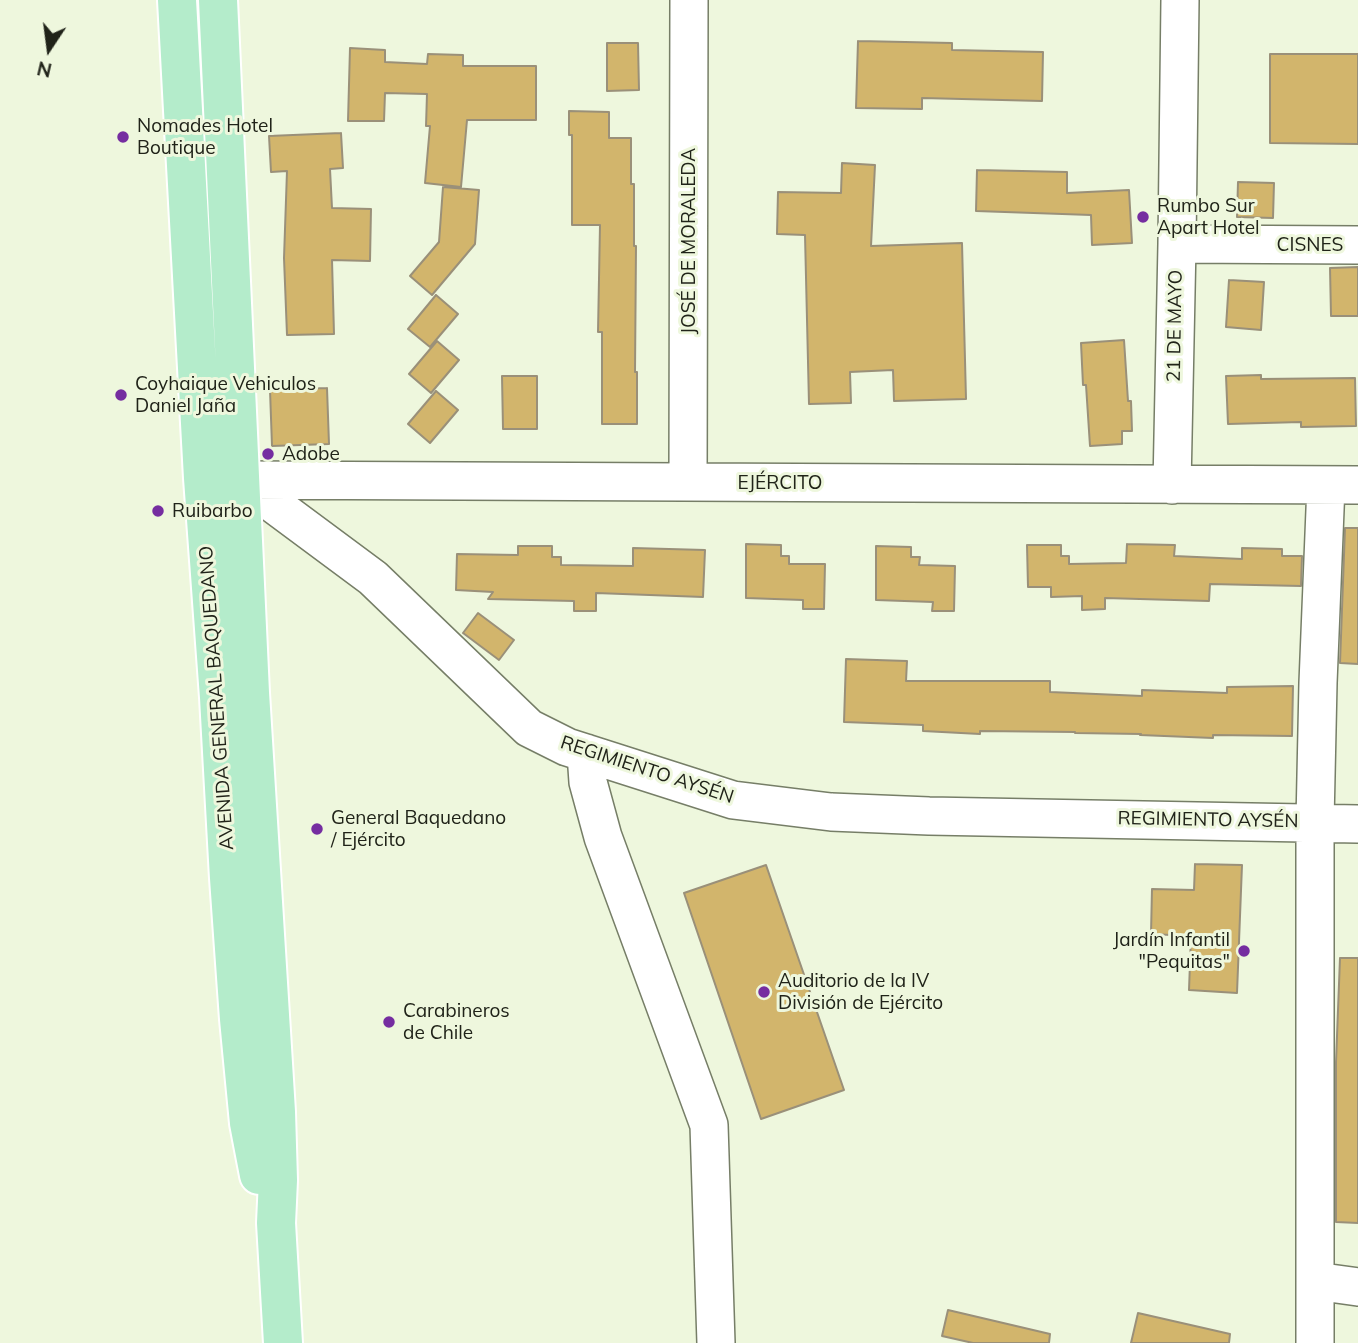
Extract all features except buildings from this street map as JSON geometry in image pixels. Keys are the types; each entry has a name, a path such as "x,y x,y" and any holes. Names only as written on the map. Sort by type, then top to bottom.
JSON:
{"main road":[{"name":"AVENIDA GENERAL BAQUEDANO","path":"177,0 203,478 234,695 254,1020 249,1123 266,1199 276,1223 283,1343"},
{"name":"AVENIDA GENERAL BAQUEDANO","path":"218,0 241,480 234,695"}],"street":[{"name":"JOSÉ DE MORALEDA","path":"688,482 689,0"},
{"name":"21 DE MAYO","path":"1172,485 1180,0"},
{"name":"CISNES","path":"1177,244 1358,245"},
{"name":"EJÉRCITO","path":"203,478 1342,485"},
{"name":"REGIMIENTO AYSÉN","path":"241,480 373,578 529,728 566,747 733,800 831,812 1358,824"},
{"name":"REGIMIENTO AYSÉN","path":"1315,822 1318,683 1342,485"},
{"path":"586,753 588,782 603,837 709,1125 716,1343"},
{"path":"1315,822 1315,1343"},
{"path":"1315,1281 1358,1287"}],"place":[{"name":"Nomades Hotel Boutique","path":"123,137"},
{"name":"Rumbo Sur Apart Hotel","path":"1143,217"},
{"name":"Coyhaique Vehiculos Daniel Jaña","path":"121,395"},
{"name":"Adobe","path":"268,454"},
{"name":"Ruibarbo","path":"158,511"},
{"name":"General Baquedano / Ejército","path":"317,829"},
{"name":"Jardín Infantil \"Pequitas\"","path":"1244,951"},
{"name":"Auditorio de la IV División de Ejército","path":"764,992"},
{"name":"Carabineros de Chile","path":"389,1022"}]}
